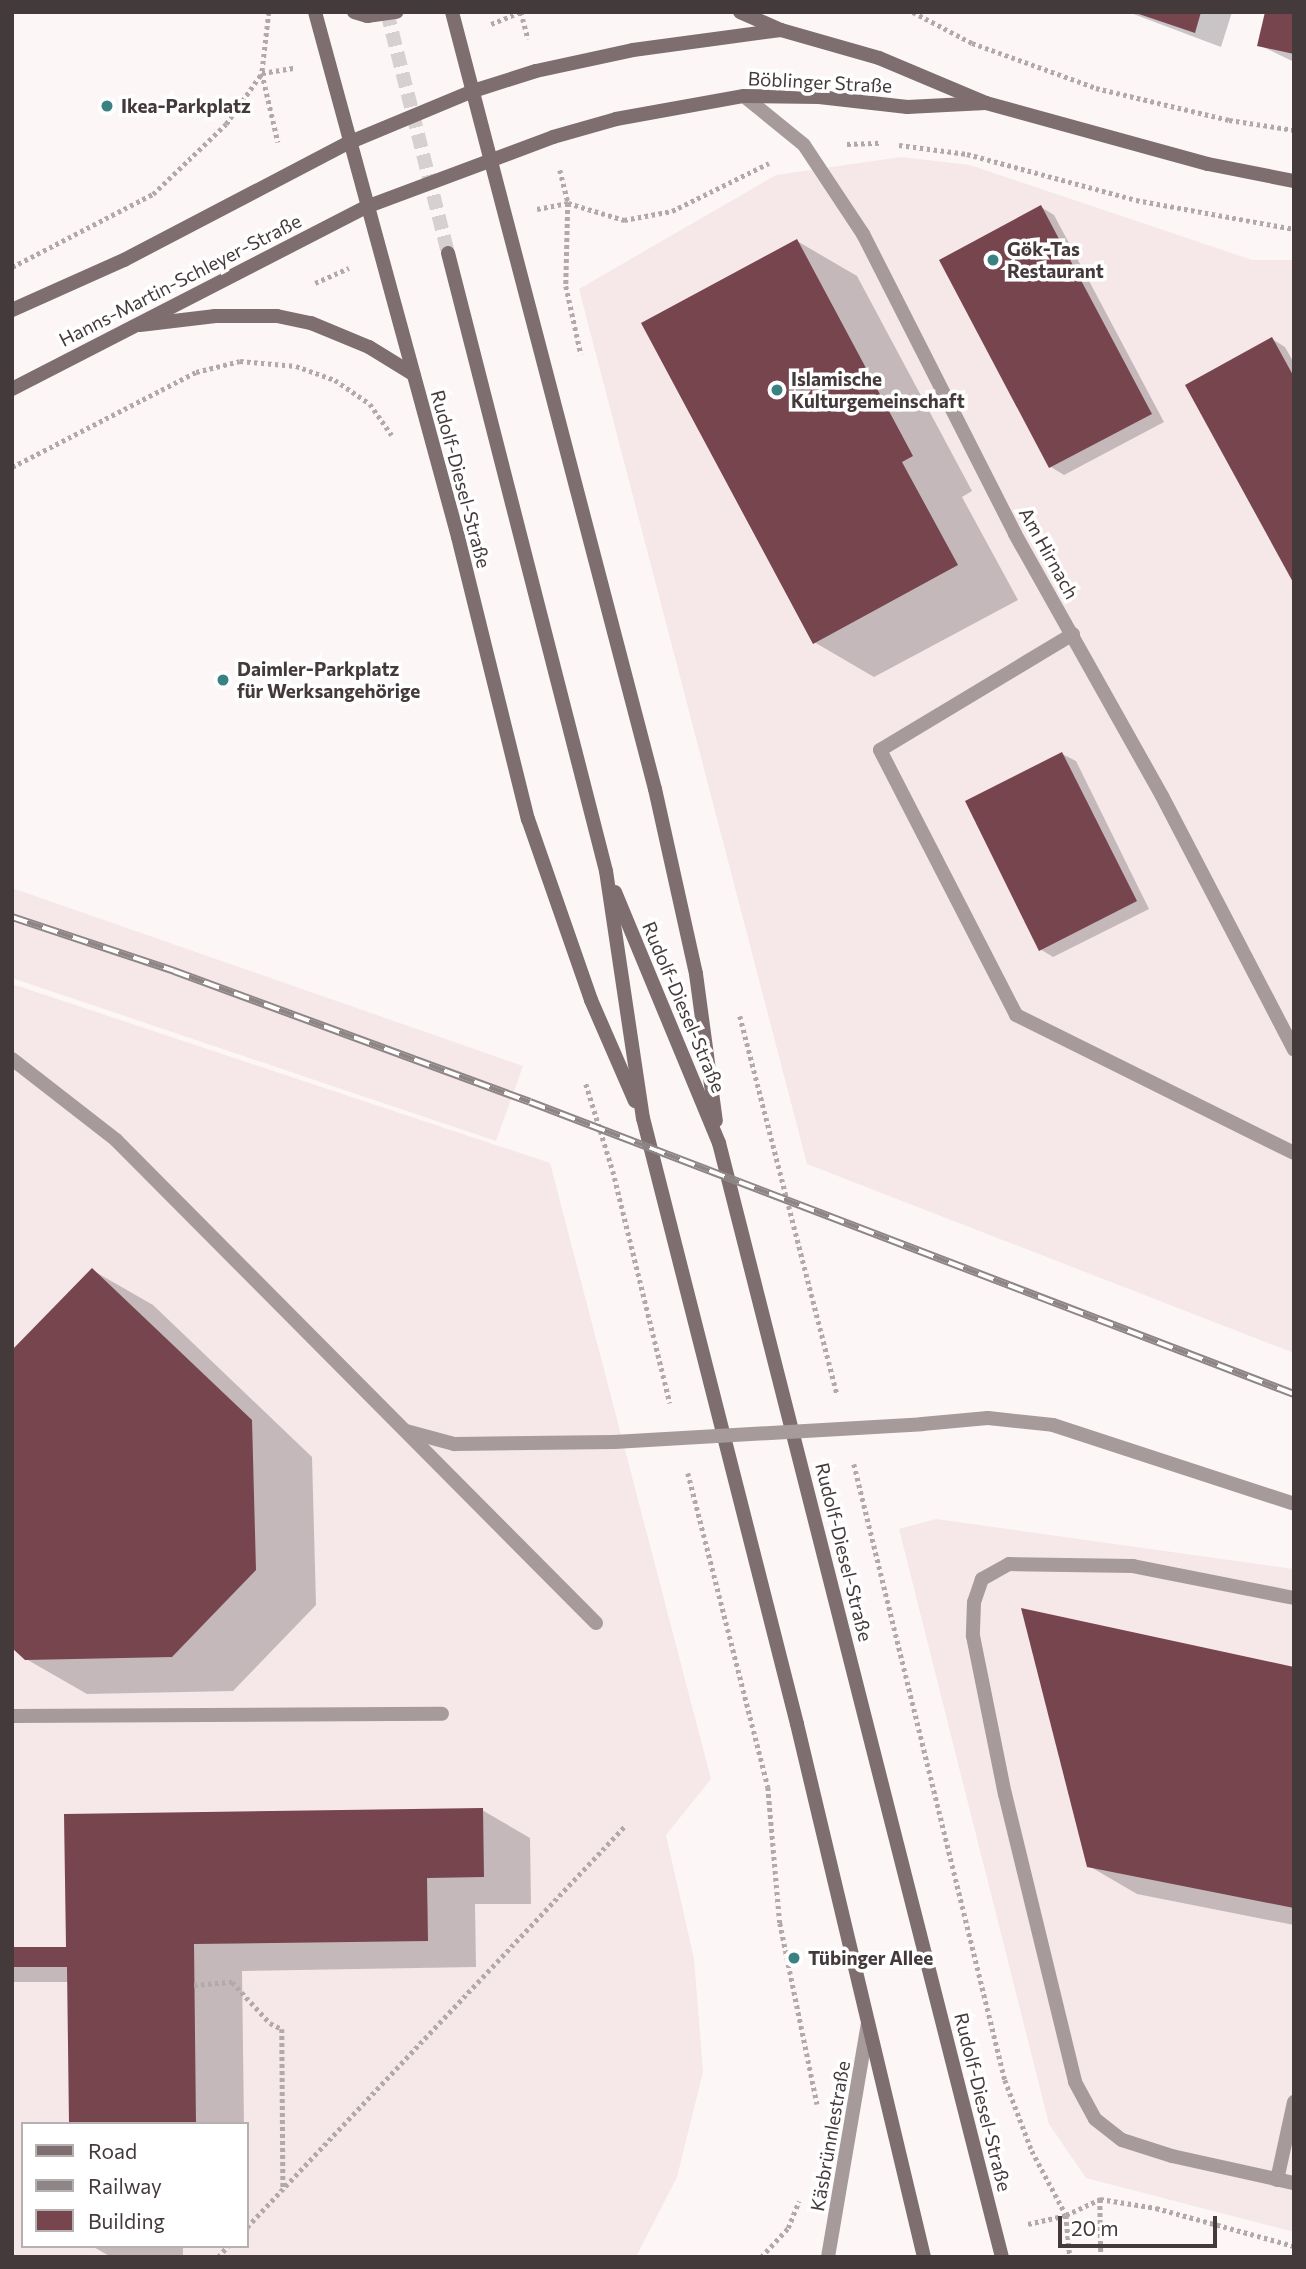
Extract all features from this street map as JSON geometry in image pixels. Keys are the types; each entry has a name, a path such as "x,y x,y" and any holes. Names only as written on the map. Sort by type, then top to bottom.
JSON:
{"main road":[{"path":"315,12 366,207"},
{"path":"354,12 367,16 397,12"},
{"path":"452,12 655,789 696,974 719,1143"},
{"name":"Böblinger Straße","path":"740,12 781,30 879,58 986,103 1208,164 1294,181"},
{"name":"Böblinger Straße","path":"348,143 473,91 536,71 633,50 781,30"},
{"name":"Böblinger Straße","path":"366,207 491,157 616,119 744,96 819,97 907,107 986,103"},
{"path":"12,310 124,260 348,143"},
{"name":"Hanns-Martin-Schleyer-Straße","path":"12,389 366,207"},
{"name":"Rudolf-Diesel-Straße","path":"366,207 413,374 528,819 591,1000 643,1118"},
{"name":"Rudolf-Diesel-Straße","path":"449,253 606,871 643,1118 869,2022 924,2257"},
{"path":"132,326 215,316 277,316 311,323 369,347 413,374"},
{"name":"Rudolf-Diesel-Straße","path":"606,871 719,1143 1002,2257"}],"street":[{"name":"Am Hirnach","path":"744,96 804,145 863,234 1015,534 1073,634 1294,1051"},
{"path":"1073,634 880,750 1016,1015 1294,1153"},
{"path":"12,1059 116,1140 596,1623"},
{"path":"405,1430 454,1444 614,1442 988,1418 1053,1425 1294,1504"},
{"path":"1294,1598 1133,1566 1009,1564 982,1579 973,1613 973,1636 1005,1794 1075,2082 1095,2119 1122,2140 1294,2183"},
{"path":"12,1716 442,1714"},
{"name":"Käsbrünnlestraße","path":"828,2257 869,2022"},
{"path":"1277,2180 1294,2102"}],"path":[{"path":"12,267 153,194 226,124 262,73 269,12"},
{"path":"913,12 972,43 1096,88 1228,120 1294,130"},
{"path":"568,203 624,220 672,211 804,145 880,142 967,154 1136,200 1294,229"},
{"path":"12,467 196,372 240,361 296,366 335,380 370,404 397,448"},
{"path":"582,1071 613,1171 672,1411"},
{"path":"773,1149 838,1402"},
{"path":"852,1455 1005,2080 1032,2151 1066,2215 1070,2257"},
{"path":"686,1465 768,1787 780,1923 817,2107"},
{"path":"248,2226 625,1827"},
{"path":"194,1985 232,1982 270,2023 282,2029 283,2189"},
{"path":"761,2257 788,2228 802,2194"},
{"path":"1066,2215 1100,2199 1156,2208 1294,2246"},
{"path":"1100,2199 1101,2257"}],"shaded area":[{"path":"901,157 970,165 1252,260 1294,260 1294,1353 807,1164 579,289 776,175"},
{"path":"12,888 523,1066 496,1141 12,978"},
{"path":"12,984 550,1163 711,1779 666,1835 694,1959 703,2072 677,2177 636,2257 12,2257"},
{"path":"936,1519 1294,1569 1294,2232 1086,2178 1049,2124 899,1529"}],"building":[{"path":"1133,12 1201,12 1195,33"},
{"path":"1265,12 1294,12 1294,54 1257,46"},
{"path":"1041,205 1152,414 1049,468 939,260"},
{"name":"Islamische Kulturgemeinschaft","path":"797,239 913,456 902,462 958,565 813,644 641,323"},
{"path":"1272,337 1294,377 1294,584 1185,385"},
{"path":"1062,752 1137,901 1039,951 965,801"},
{"path":"92,1268 252,1420 256,1570 172,1657 25,1660 12,1648 12,1350"},
{"path":"1021,1608 1294,1667 1294,1908 1087,1867"},
{"path":"483,1808 484,1877 427,1878 428,1941 194,1944 196,2122 69,2122 67,1967 12,1967 12,1947 66,1947 64,1814"}],"tunnel":[{"path":"387,12 448,253"}],"railway":[{"path":"12,917 174,971 530,1102 1294,1394"}],"place":[{"name":"Ikea-Parkplatz","path":"107,106"},
{"name":"Gök-Tas Restaurant","path":"993,260"},
{"name":"Islamische Kulturgemeinschaft","path":"777,390"},
{"name":"Daimler-Parkplatz für Werksangehörige","path":"223,680"},
{"name":"Tübinger Allee","path":"794,1958"}]}
